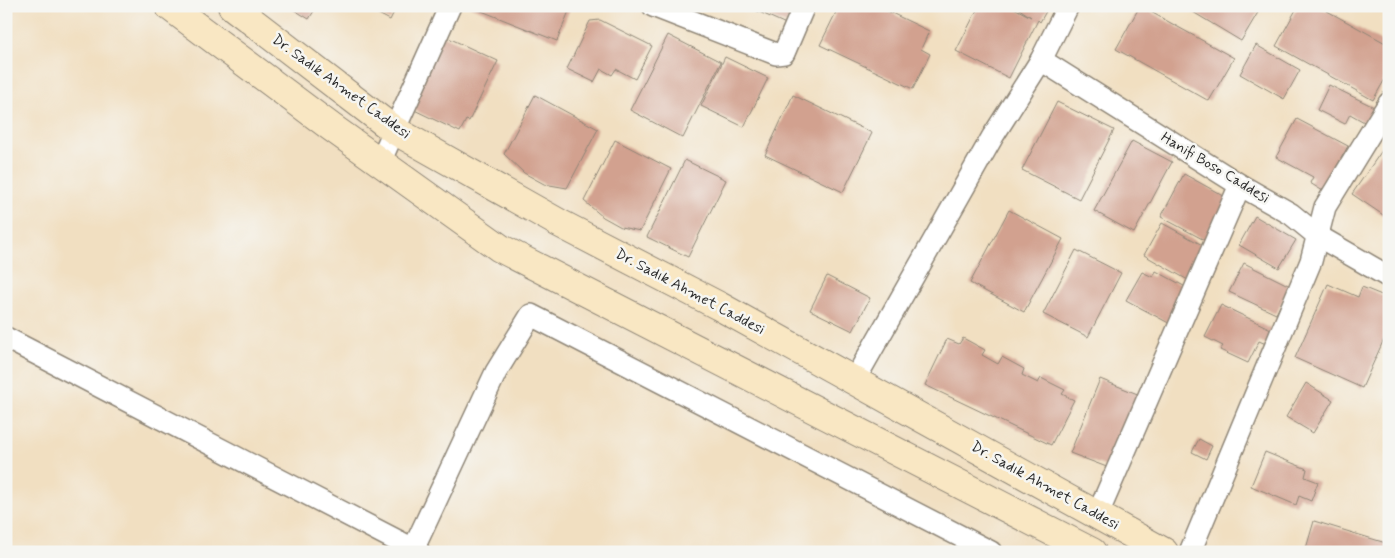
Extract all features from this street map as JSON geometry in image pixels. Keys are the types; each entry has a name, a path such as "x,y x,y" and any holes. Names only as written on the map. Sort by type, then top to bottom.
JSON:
{"street":[{"path":"169,6 500,248 1092,552"},
{"name":"Dr. Sadık Ahmet Caddesi","path":"232,6 394,130 559,223 719,306 1164,552"},
{"path":"380,162 450,6"},
{"path":"653,6 776,54 784,53 804,6"},
{"path":"854,381 993,136 1041,60 1068,6"},
{"name":"Hanifi Boso Caddesi","path":"1041,60 1240,185 1290,214 1318,236 1389,277"},
{"path":"1190,552 1311,262 1325,207 1389,103"},
{"path":"1097,516 1240,185"},
{"path":"6,338 414,551 496,372 531,315 991,552"}],"building":[{"path":"288,6 317,6 309,19"},
{"path":"363,6 397,6 390,20"},
{"path":"469,6 571,6 557,41"},
{"path":"746,6 794,6 786,24"},
{"path":"839,6 877,6 929,31 921,49 930,54 913,89 820,45"},
{"path":"979,6 1010,6 1031,17 1015,6 1049,6 1040,22 1038,20 1009,78 956,51"},
{"path":"1140,6 1234,58 1209,101 1116,49"},
{"path":"1183,6 1255,6 1260,9 1241,41"},
{"path":"1298,6 1318,6 1389,45 1389,72 1373,100 1276,46"},
{"path":"600,20 652,46 635,79 616,69 612,75 601,69 594,82 567,69 590,21"},
{"path":"440,34 498,61 469,121 466,120 460,132 406,106"},
{"path":"668,35 721,62 683,138 630,110"},
{"path":"1256,45 1300,70 1284,99 1240,74"},
{"path":"725,57 768,78 744,127 701,106"},
{"path":"1329,85 1374,107 1366,123 1350,114 1345,124 1317,110"},
{"path":"535,95 598,129 567,188 544,184 524,173 504,154"},
{"path":"793,95 872,133 843,192 765,155"},
{"path":"1057,102 1114,130 1079,199 1022,170"},
{"path":"1297,119 1348,146 1323,191 1310,183 1313,177 1276,157"},
{"path":"615,140 671,169 640,231 621,227 603,217 584,201"},
{"path":"1132,141 1172,162 1134,233 1094,211"},
{"path":"1383,149 1389,153 1389,219 1352,194"},
{"path":"685,160 726,180 688,257 647,237"},
{"path":"1184,174 1231,200 1208,242 1161,217"},
{"path":"1009,210 1063,239 1024,312 970,283"},
{"path":"1255,216 1296,240 1279,268 1239,245"},
{"path":"1162,223 1206,247 1188,280 1144,255"},
{"path":"1076,250 1121,273 1088,337 1043,314"},
{"path":"1244,263 1290,286 1276,314 1229,292"},
{"path":"1156,271 1195,292 1176,327 1126,300 1142,272 1153,277"},
{"path":"827,276 870,298 853,331 810,310"},
{"path":"1328,284 1358,297 1362,287 1389,298 1389,328 1362,388 1295,358"},
{"path":"1221,305 1273,330 1266,344 1259,341 1248,363 1220,350 1223,346 1205,337"},
{"path":"963,338 985,350 982,355 998,364 1002,357 1024,369 1022,375 1038,383 1041,378 1065,390 1062,394 1074,400 1051,445 925,385 947,339 959,344"},
{"path":"1100,379 1155,401 1125,474 1070,453"},
{"path":"1306,383 1333,400 1313,433 1286,417"},
{"path":"1199,439 1212,446 1206,459 1192,452"},
{"path":"1265,452 1307,469 1305,477 1318,482 1311,501 1299,496 1296,505 1251,486"},
{"path":"1314,521 1389,544 1389,552 1305,552"}]}
